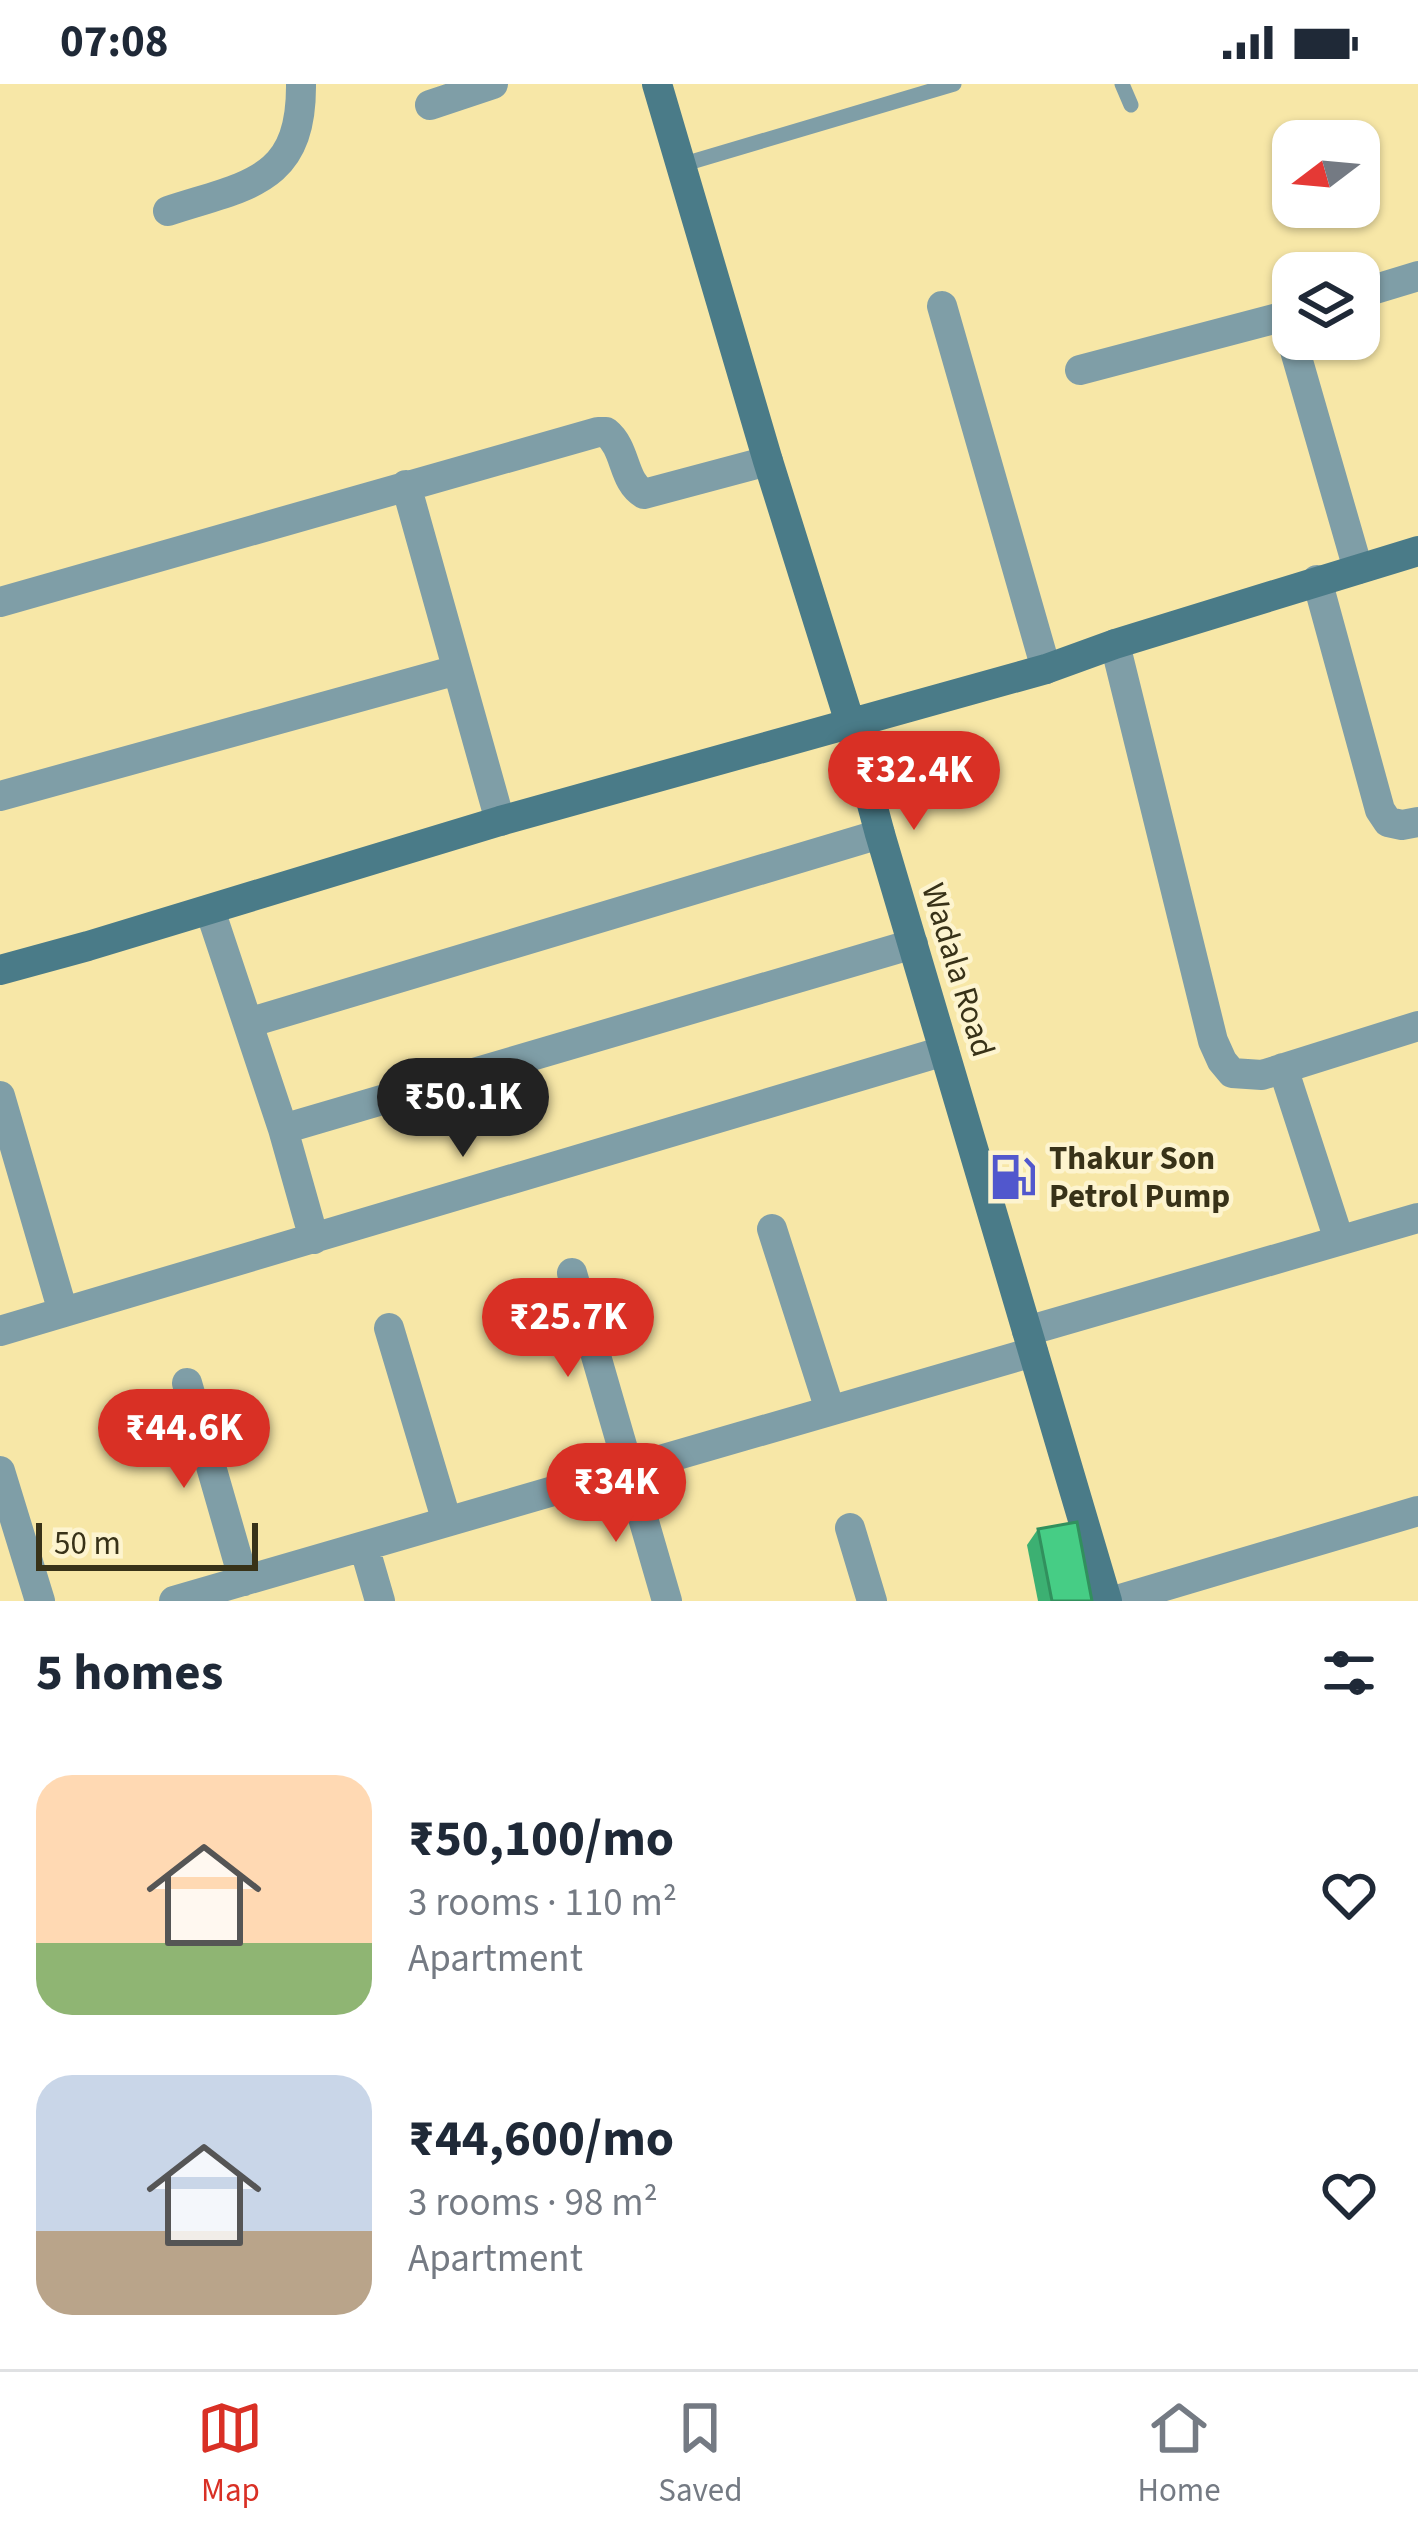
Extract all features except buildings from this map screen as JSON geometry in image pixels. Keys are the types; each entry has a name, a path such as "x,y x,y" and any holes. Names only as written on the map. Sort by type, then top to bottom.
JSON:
{"street":[{"path":"168,211 238,188 277,167 294,140 301,84"},
{"path":"430,105 493,84"},
{"name":"Wadala Road","path":"657,84 1110,1601"},
{"path":"1380,288 1418,276"},
{"path":"942,306 1046,669"},
{"path":"1080,370 1272,319"},
{"path":"1301,360 1358,569"},
{"path":"0,602 598,432 606,432 619,445 631,484 644,494 769,460"},
{"path":"406,485 500,821"},
{"path":"0,970 500,821 1046,669 1418,551"},
{"path":"1317,580 1380,810 1388,822 1418,822"},
{"path":"1115,644 1213,1041 1222,1061 1232,1073 1248,1076 1418,1026"},
{"path":"0,796 457,670"},
{"path":"248,1023 880,834"},
{"path":"210,910 314,1239"},
{"path":"283,1129 913,944"},
{"path":"0,1331 944,1051"},
{"path":"1283,1068 1339,1240"},
{"path":"0,1096 62,1312"},
{"path":"174,1601 830,1410 1339,1240 1418,1218"},
{"path":"772,1229 830,1410"},
{"path":"572,1273 667,1601"},
{"path":"389,1328 447,1522"},
{"path":"187,1383 244,1581"},
{"path":"0,1472 40,1601"},
{"path":"1110,1601 1418,1511"},
{"path":"850,1528 872,1601"},
{"path":"364,1546 380,1601"}],"lane":[{"path":"681,166 954,84"},
{"path":"1122,84 1131,105"}],"place":[{"name":"Thakur Son Petrol Pump","path":"1013,1177"}]}
